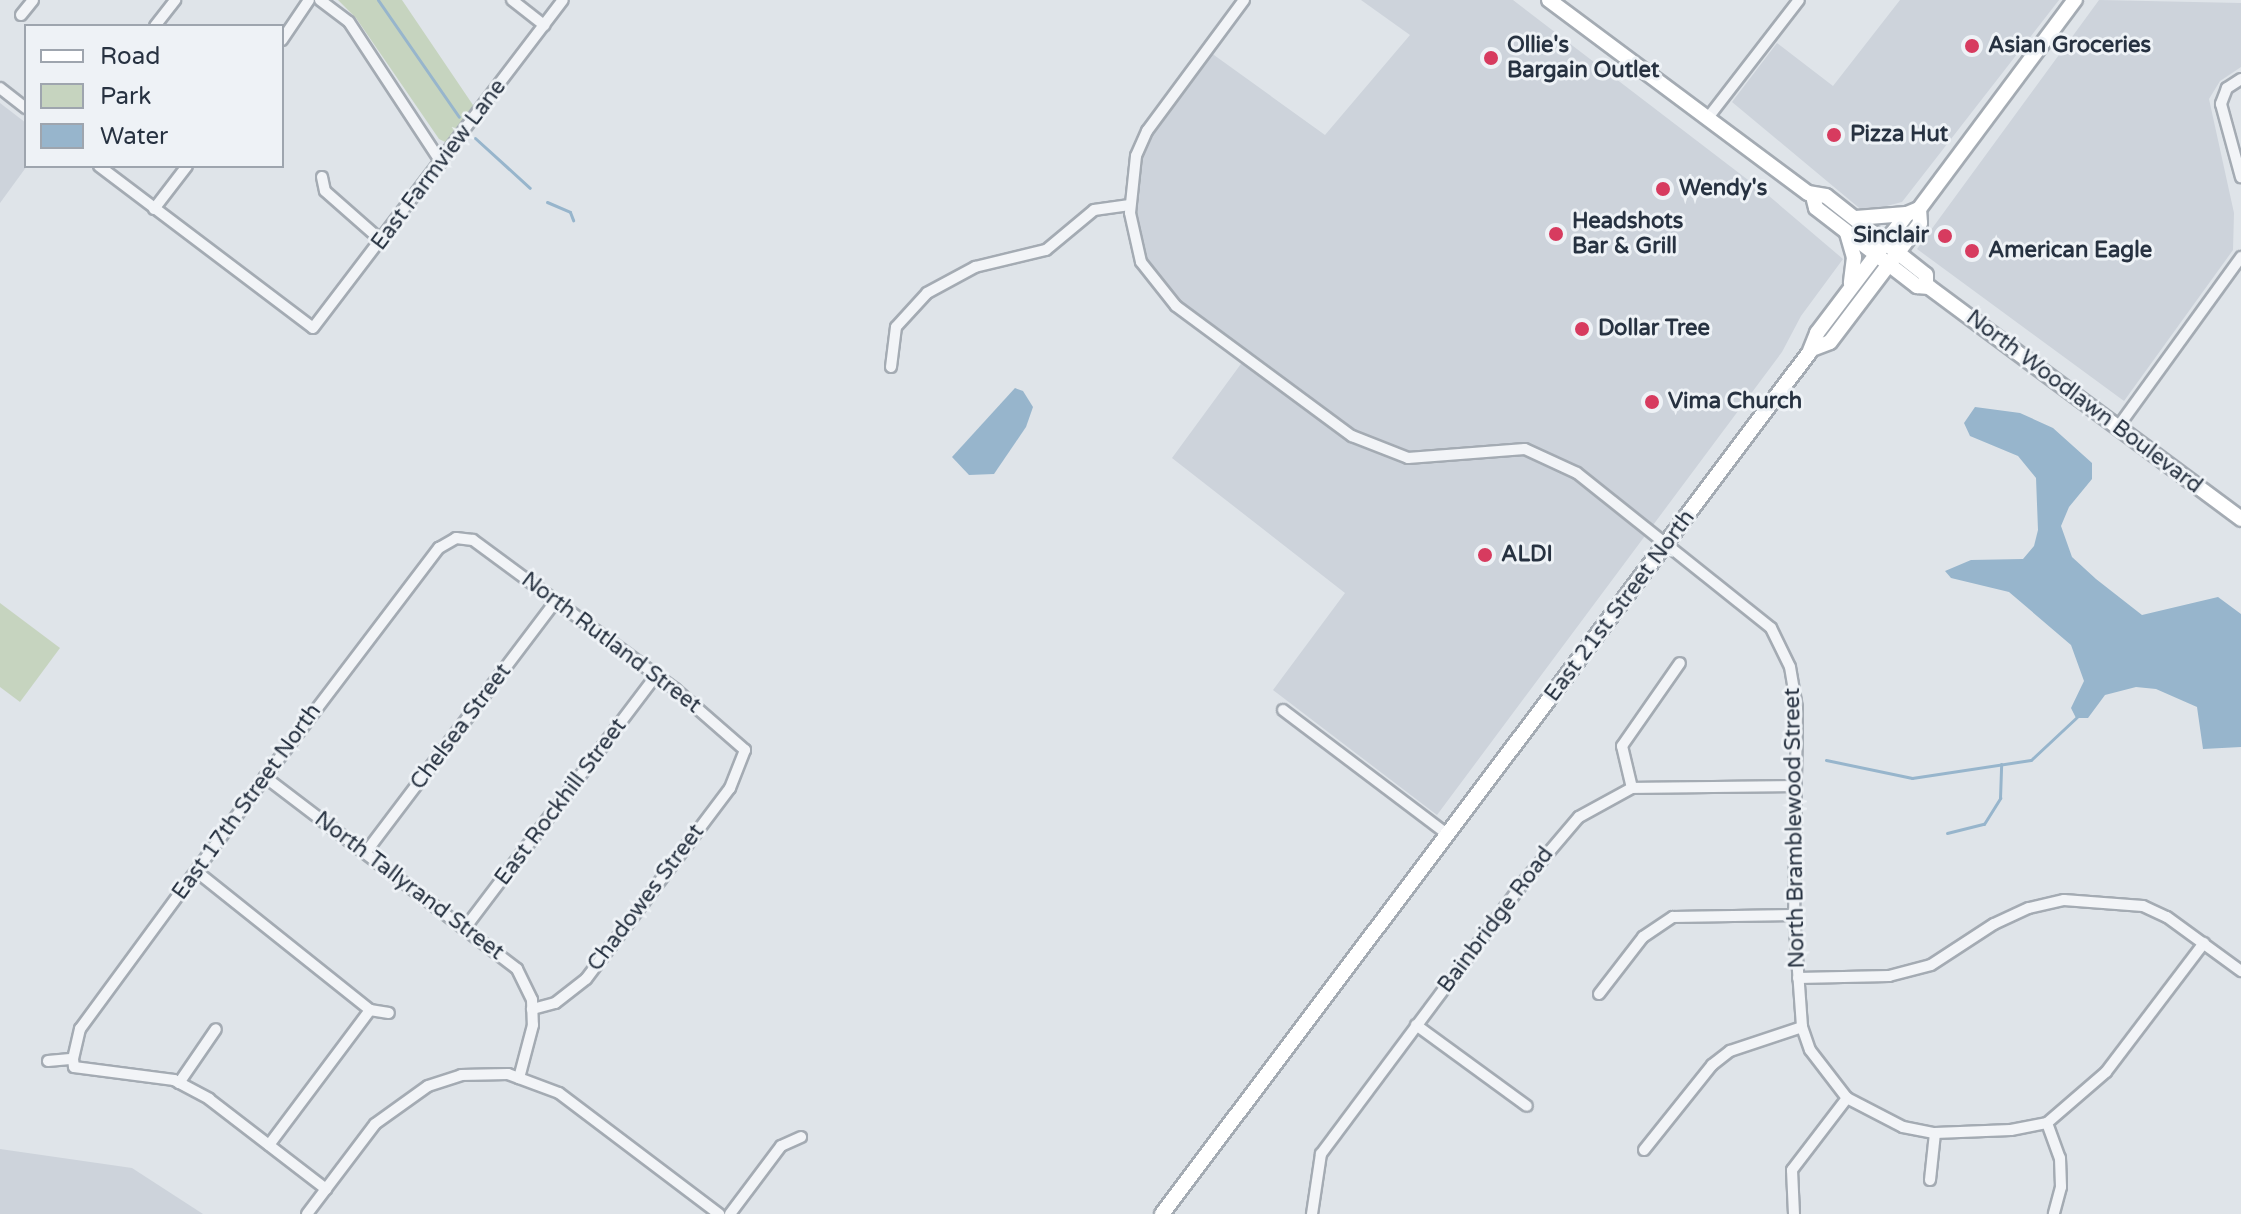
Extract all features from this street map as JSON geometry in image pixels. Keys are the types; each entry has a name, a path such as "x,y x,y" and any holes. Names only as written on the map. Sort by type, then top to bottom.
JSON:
{"main road":[{"name":"North Woodlawn Boulevard","path":"1549,0 1813,196 1826,196 1853,217 1917,286 1926,284 2241,519"},
{"name":"East 21st Street North","path":"1162,1214 1812,349 1817,333 2075,0"},
{"name":"North Woodlawn Boulevard","path":"1813,196 1816,208 1847,233 1881,248"},
{"path":"1812,349 1830,342 1920,223 1913,211 1879,220 1853,217"},
{"path":"1847,233 1854,257 1851,288"}],"street":[{"path":"21,15 33,0"},
{"path":"157,24 175,0"},
{"path":"284,37 309,0"},
{"path":"320,0 349,22 441,162"},
{"path":"512,0 544,25"},
{"name":"East Farmview Lane","path":"154,209 313,328 563,0"},
{"name":"North Bramblewood Street","path":"1244,0 1147,131 1136,156 1130,205 1141,262 1176,306 1352,436 1408,458 1525,449 1577,473 1771,628 1790,667 1797,708 1794,915 1802,1027 1810,1050 1847,1098 1903,1127 1935,1133 2011,1130 2047,1123"},
{"path":"1707,119 1799,0"},
{"path":"2241,79 2227,88 2221,104 2241,177"},
{"path":"0,88 24,106"},
{"path":"102,168 154,209 185,168"},
{"path":"322,177 325,191 382,241"},
{"path":"891,367 896,327 927,293 975,267 1046,250 1094,210 1130,205"},
{"path":"2118,427 2241,257"},
{"name":"North Rutland Street","path":"456,538 473,540 656,675 745,750 743,766"},
{"name":"East 17th Street North","path":"73,1059 80,1029 265,777 439,548 456,538"},
{"name":"Chelsea Street","path":"366,852 555,602"},
{"path":"1632,788 1622,746 1680,663"},
{"name":"East Rockhill Street","path":"465,928 656,675"},
{"path":"1283,710 1448,835"},
{"name":"Chadowes Street","path":"532,1009 575,991 743,766"},
{"name":"North Tallyrand Street","path":"265,777 517,969 532,1009"},
{"name":"Bainbridge Road","path":"1312,1214 1321,1154 1553,845 1579,817 1632,788 1794,786"},
{"path":"196,871 370,1010 389,1013"},
{"path":"1798,978 1889,976 1931,965 1994,924 2029,908 2064,900 2143,906 2204,943 2241,971"},
{"path":"1599,994 1643,937 1673,917 1794,915"},
{"path":"2054,1214 2061,1187 2060,1158 2047,1123 2106,1072 2204,943"},
{"path":"519,1078 532,1009"},
{"path":"269,1145 370,1010"},
{"path":"1416,1025 1527,1106"},
{"path":"1644,1150 1712,1065 1730,1051 1802,1027"},
{"path":"179,1083 216,1029"},
{"path":"48,1061 73,1059 74,1067 179,1083 326,1189"},
{"path":"307,1214 375,1124 428,1086 461,1075 519,1078 559,1093 719,1214"},
{"path":"1794,1214 1792,1170 1847,1098"},
{"path":"1930,1180 1935,1133"},
{"path":"730,1214 781,1146 801,1137"}],"shaded area":[{"path":"1361,0 1513,0 1769,196 1843,259 1801,316 1782,352 1437,815 1273,690 1345,593 1172,458 1246,357 1176,306 1141,262 1130,205 1147,131 1207,50 1325,135 1410,35"},
{"path":"1900,0 2059,0 1902,202 1864,212 1732,102 1777,43 1833,86"},
{"path":"2099,0 2241,3 2241,67 2220,81 2209,99 2234,213 2233,250 2124,401 1917,249"},
{"path":"0,103 24,121 26,168 0,203"},
{"path":"0,1149 132,1168 203,1214 0,1214"}],"green space":[{"path":"338,0 402,0 475,108 447,143 439,139 356,18"},
{"path":"0,603 60,648 20,702 0,687"}],"water":[{"path":"1015,388 1023,391 1033,407 1026,427 994,474 969,475 952,457"},
{"path":"1975,407 2020,413 2053,428 2092,463 2092,479 2069,507 2061,526 2072,557 2142,615 2218,597 2241,614 2241,747 2203,749 2197,707 2156,689 2136,687 2105,695 2088,718 2076,718 2071,708 2084,681 2071,645 2009,592 1951,578 1945,571 1971,560 2023,559 2034,546 2038,530 2036,478 2018,456 1970,436 1964,423"}],"waterway":[{"path":"378,0 459,117"},
{"path":"475,138 530,188"},
{"path":"547,202 570,212 573,220"},
{"path":"1826,760 1912,778 2031,760 2078,716"},
{"path":"1947,833 1984,824 2000,798 2001,764"}],"place":[{"name":"Asian Groceries","path":"1972,46"},
{"name":"Ollie's Bargain Outlet","path":"1491,58"},
{"name":"Pizza Hut","path":"1834,135"},
{"name":"Wendy's","path":"1663,189"},
{"name":"Headshots Bar & Grill","path":"1556,234"},
{"name":"Sinclair","path":"1945,236"},
{"name":"American Eagle","path":"1972,251"},
{"name":"Dollar Tree","path":"1582,329"},
{"name":"Vima Church","path":"1652,402"},
{"name":"ALDI","path":"1485,555"}]}
